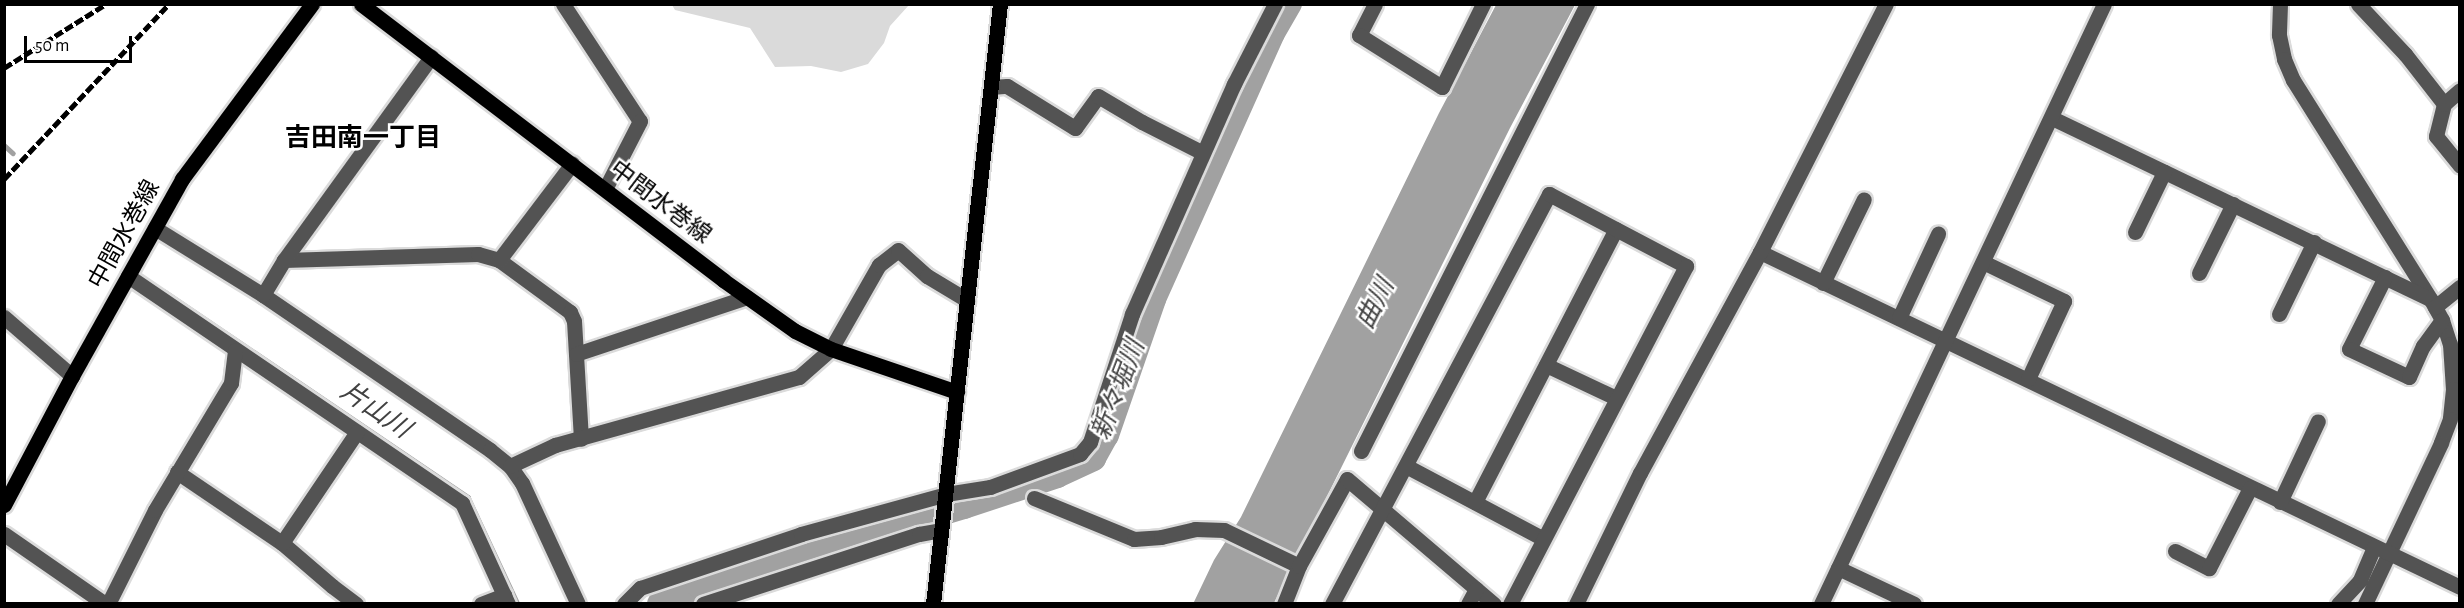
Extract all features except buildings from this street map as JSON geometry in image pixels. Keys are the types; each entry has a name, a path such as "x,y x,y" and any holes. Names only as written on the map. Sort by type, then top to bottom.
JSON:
{"main road":[{"name":"中間水巻線","path":"4,505 72,376 182,179 312,4"},
{"name":"中間水巻線","path":"361,4 795,331 831,349 957,392"},
{"path":"933,603 1000,4"}],"street":[{"path":"563,4 640,121 605,189"},
{"path":"624,603 640,588 801,534 946,494 990,487 1080,454 1090,442 1132,314 1203,153 1262,26 1275,4"},
{"path":"1375,4 1359,35 1442,87 1483,4"},
{"path":"1361,451 1587,4"},
{"path":"1576,603 1640,473 1760,252 1886,4"},
{"path":"1821,603 2104,4"},
{"path":"2280,4 2279,35 2284,59 2293,80 2436,309 2450,345 2456,389 2450,419 2441,443 2365,603"},
{"path":"2358,4 2405,54 2444,104"},
{"path":"263,294 284,260 431,57"},
{"path":"991,87 1007,86 1075,128 1098,96 1142,122 1203,153"},
{"path":"2460,90 2444,104 2436,136 2460,166"},
{"path":"2052,118 2385,277 2436,309"},
{"path":"499,260 572,164"},
{"path":"2135,232 2164,172"},
{"path":"1336,602 1382,507 1406,466 1549,194 1686,266 1510,603"},
{"path":"1823,283 1864,199"},
{"path":"2199,273 2233,204"},
{"path":"155,228 263,294 510,466 522,483 578,603"},
{"path":"1475,502 1616,229"},
{"path":"1899,318 1938,234"},
{"path":"2279,314 2314,242"},
{"path":"510,466 555,445 799,377 831,349 879,265 898,250 927,276 967,300"},
{"path":"1760,252 2028,379 2374,548 2460,587"},
{"path":"284,260 478,254 499,260 570,312 574,321 581,439"},
{"path":"1983,262 2064,301 2028,379"},
{"path":"128,276 462,502 506,599 481,603"},
{"path":"2385,277 2349,350 2409,377 2436,309 2460,287"},
{"path":"576,354 747,297"},
{"path":"4,317 72,376"},
{"path":"4,534 106,603 155,510 231,383 235,350"},
{"path":"1546,365 1616,398"},
{"path":"2280,502 2318,421"},
{"path":"282,543 357,432"},
{"path":"1406,466 1542,538"},
{"path":"177,472 282,543 332,586 356,603"},
{"path":"1284,603 1299,566 1347,479 1494,603"},
{"path":"2175,551 2209,568 2250,488"},
{"path":"1034,498 1134,539 1161,537 1196,529 1224,530 1299,566"},
{"path":"703,603 919,534 941,530"},
{"path":"2338,603 2360,580 2374,548"},
{"path":"1838,568 1914,603"},
{"path":"1468,603 1476,589"}],"shaded area":[{"path":"672,5 909,5 890,26 884,43 868,64 841,72 811,66 775,67 750,28 675,10"}],"water":[{"name":"曲川","path":"1496,5 1575,5 1510,128 1274,603 1193,604 1214,560 1241,517 1439,113"}],"waterway":[{"name":"新々堀川","path":"660,604 699,585 964,506 1057,475 1093,458 1106,435 1153,299 1272,33 1289,4"},
{"name":"片山川","path":"4,145 13,153"},
{"name":"片山川","path":"164,291 468,497 518,604"}],"railway":[{"path":"4,68 106,4"},
{"path":"4,179 169,4"}],"district":[{"name":"吉田南一丁目","path":"363,139"}]}
